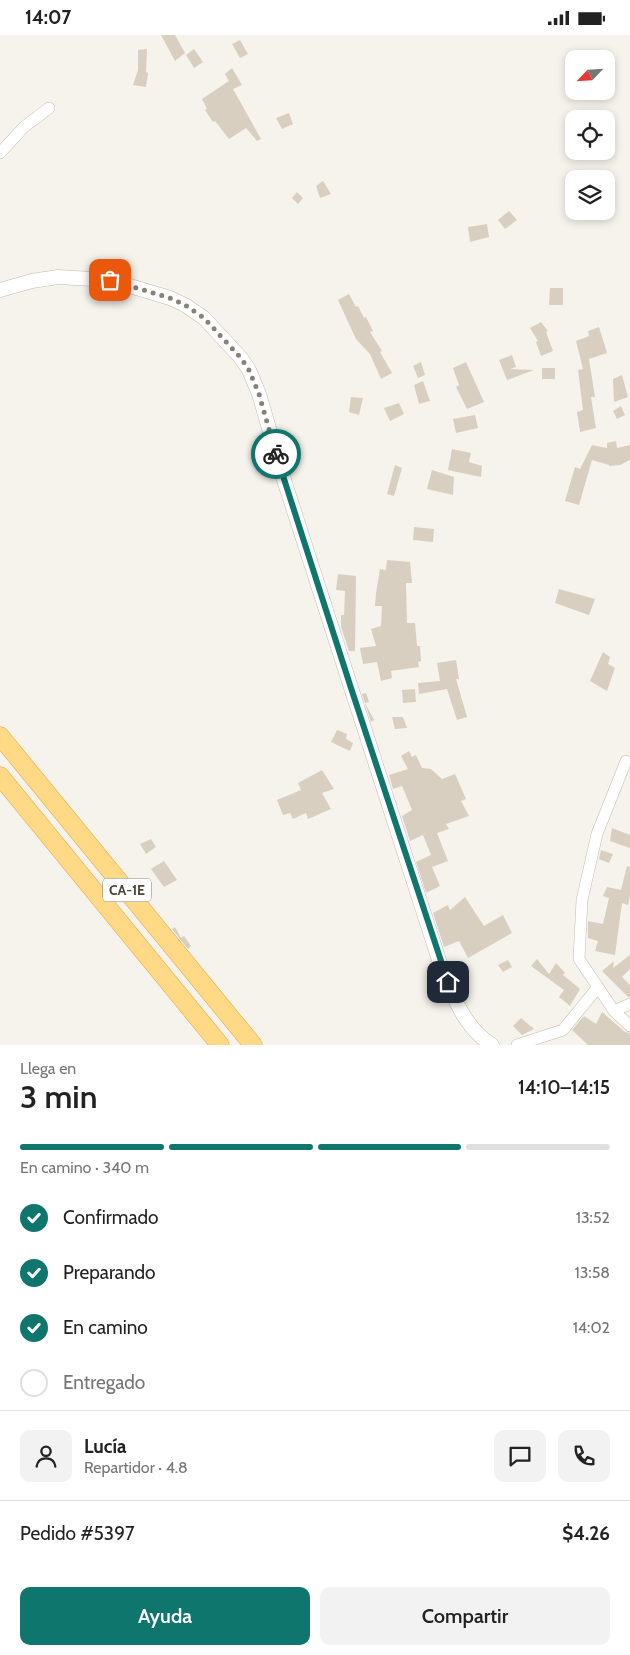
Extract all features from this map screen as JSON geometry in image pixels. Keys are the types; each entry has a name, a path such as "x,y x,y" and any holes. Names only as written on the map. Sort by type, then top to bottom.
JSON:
{"highway":[{"name":"CA-1E","path":"0,736 253,1045"},
{"name":"CA-1E","path":"0,776 220,1045"}],"street":[{"path":"0,153 24,127 49,108"},
{"path":"0,290 32,281 67,277 110,280 170,298 185,305 204,318 241,358 249,370 259,394 284,480 440,963 463,1015 475,1031 492,1045"},
{"path":"626,761 597,834 582,899 579,959 614,1011 630,1026"},
{"path":"516,1045 563,1030 598,987"},
{"path":"614,1011 630,1004"}],"building":[{"path":"161,35 175,35 185,53 175,61"},
{"path":"240,40 248,54 240,58 232,44"},
{"path":"147,49 146,72 148,73 146,87 133,85 138,70 138,50"},
{"path":"194,49 203,62 194,68 186,55"},
{"path":"232,68 242,85 233,89 261,139 257,141 246,128 229,139 205,110 207,109 202,99 229,81 225,74"},
{"path":"289,113 293,124 282,129 276,118"},
{"path":"323,181 331,194 320,198 316,186"},
{"path":"297,192 303,198 298,204 292,198"},
{"path":"509,211 517,220 505,229 498,220"},
{"path":"487,224 489,237 470,242 468,227"},
{"path":"550,288 563,288 563,305 549,305"},
{"path":"349,294 364,318 366,317 373,331 370,332 382,351 380,352 392,373 381,379 370,354 356,339 338,300"},
{"path":"541,322 548,331 546,332 553,351 541,356 536,342 538,341 530,328"},
{"path":"599,327 607,353 589,359 595,397 591,397 596,428 580,432 577,412 583,410 578,370 583,369 576,341 589,336 588,331"},
{"path":"512,355 516,367 510,369 534,370 507,380 499,360"},
{"path":"421,362 425,375 418,378 413,366"},
{"path":"466,362 484,402 467,409 456,387 459,385 453,368"},
{"path":"542,368 555,368 555,379 542,379"},
{"path":"622,375 628,397 614,402 613,379"},
{"path":"423,381 430,401 419,404 414,385"},
{"path":"351,397 363,398 359,415 349,412"},
{"path":"399,403 404,414 390,421 384,408"},
{"path":"621,406 625,415 617,419 613,411"},
{"path":"475,415 478,428 456,433 453,419"},
{"path":"616,441 617,448 630,445 630,460 620,465 609,466 592,460 579,505 565,501 575,467 580,469 592,445 607,448 607,443"},
{"path":"452,449 471,453 469,462 482,466 481,477 448,470"},
{"path":"395,465 402,468 394,496 387,494"},
{"path":"432,470 454,477 453,495 427,489"},
{"path":"414,527 434,529 433,542 413,540"},
{"path":"387,560 410,562 412,583 406,583 407,623 415,623 417,646 420,646 421,661 418,662 419,667 391,671 392,678 381,681 377,662 363,664 360,648 376,646 371,629 381,626 382,606 375,606 376,593 380,569 386,570"},
{"path":"338,574 356,576 355,651 349,651 341,627 341,615 344,615 345,591 336,590"},
{"path":"559,589 595,599 589,615 555,603"},
{"path":"603,652 610,657 608,664 615,668 607,691 590,681"},
{"path":"456,660 459,679 456,679 467,717 457,720 447,689 419,694 418,683 440,681 437,663"},
{"path":"415,689 416,702 403,703 402,690"},
{"path":"366,693 369,702 365,703 374,720 371,722 362,694"},
{"path":"392,717 403,717 407,728 395,729"},
{"path":"337,730 347,734 346,739 353,743 350,751 331,742"},
{"path":"409,751 412,757 416,755 422,768 431,769 442,779 455,774 466,799 461,801 469,816 446,824 449,829 437,833 448,861 432,867 440,886 426,893 416,862 431,855 423,835 410,841 402,816 412,810 402,786 393,789 389,775 408,769 401,756"},
{"path":"322,770 334,789 322,793 331,809 308,819 306,813 293,819 290,813 283,815 277,800 301,790 298,783"},
{"path":"612,828 630,835 630,848 610,841"},
{"path":"151,839 156,847 146,854 140,844"},
{"path":"601,850 613,854 609,863 599,859"},
{"path":"164,861 177,880 164,887 151,869"},
{"path":"627,866 630,867 630,897 628,905 622,903 615,955 595,951 598,941 588,938 588,921 603,924 609,898 603,896 607,887 621,890"},
{"path":"465,897 484,926 503,915 512,933 468,958 459,941 444,947 433,913 448,905 450,910"},
{"path":"175,927 181,938 184,936 191,946 188,949 172,929"},
{"path":"630,955 630,969 622,977 630,985 630,997 628,997 602,971 614,961 613,968"},
{"path":"537,959 549,974 556,963 565,973 563,975 580,989 570,1006 559,997 564,990 531,966"},
{"path":"508,960 512,967 503,972 498,965"},
{"path":"602,1012 625,1032 630,1033 630,1045 588,1045 572,1030 584,1016 596,1024"},
{"path":"521,1018 534,1029 522,1035 513,1026"}],"way so far":[{"path":"110,280 170,298 185,305 204,318 241,358 249,370 259,394 276,454"}],"route":[{"path":"276,454 440,963 448,982"}]}
